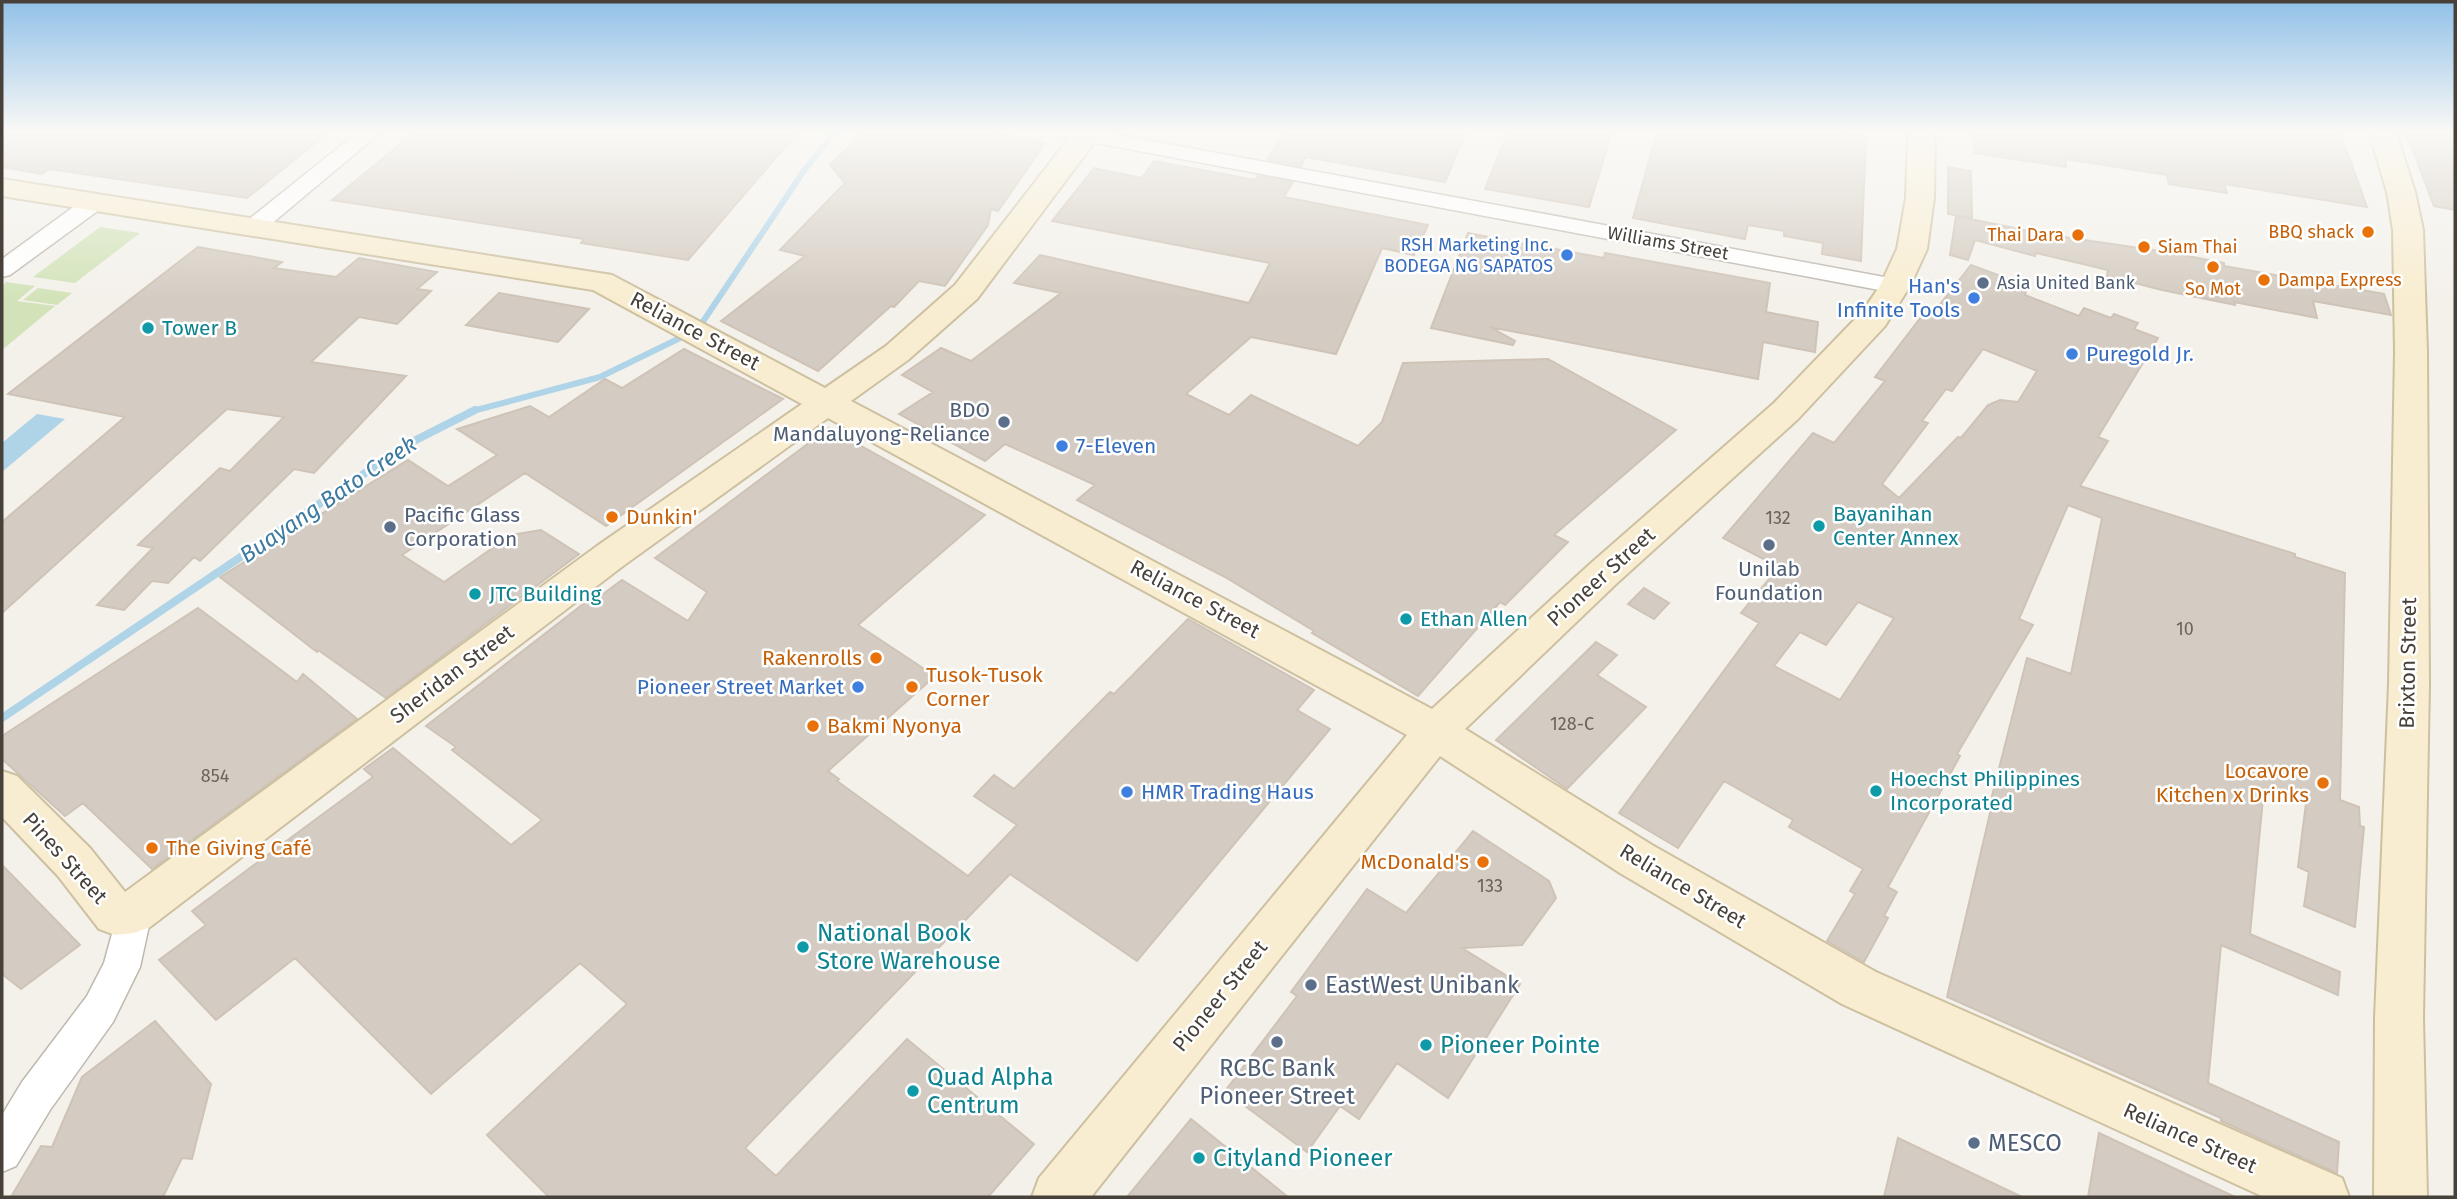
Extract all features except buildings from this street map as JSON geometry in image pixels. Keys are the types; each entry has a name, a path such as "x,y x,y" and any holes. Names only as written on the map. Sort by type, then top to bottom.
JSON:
{"main road":[{"name":"Reliance Street","path":"8,188 256,225 497,267 601,282 1389,704 1636,859 1859,988 2323,1197"},
{"name":"Sheridan Street","path":"124,913 610,556 897,354 966,292 1041,188"},
{"name":"Pioneer Street","path":"1058,1197 1435,732 1603,574 1786,411 1874,319 1895,286 1912,249 1916,232 1919,188"},
{"name":"Brixton Street","path":"2400,188 2408,230 2411,352 2409,684 2399,1018 2401,1197"},
{"name":"Pines Street","path":"2,789 124,913"}],"street":[{"path":"256,225 302,188"},
{"name":"Williams Street","path":"1373,188 1895,286"},
{"path":"2,270 95,202"},
{"path":"2,1124 81,1009 108,958 124,913"},
{"path":"2,1152 37,1096 100,1009 122,967 124,913"}],"green space":[{"path":"100,227 140,233 75,283 33,277"},
{"path":"6,282 35,286 17,301 55,306 2,350 2,286"},
{"path":"38,288 72,293 57,305 23,300"}],"water":[{"path":"37,414 65,419 2,472 2,443"}],"waterway":[{"name":"Buayang Bato Creek","path":"700,326 792,188"},
{"name":"Buayang Bato Creek","path":"473,411 600,377 682,337"},
{"name":"Buayang Bato Creek","path":"2,718 408,444 473,411"},
{"name":"Buayang Bato Creek","path":"469,412 473,411"}],"place":[{"name":"BBQ shack","path":"2368,232"},
{"name":"Thai Dara","path":"2078,235"},
{"name":"Siam Thai","path":"2144,247"},
{"name":"RSH Marketing Inc. BODEGA NG SAPATOS","path":"1567,255"},
{"name":"So Mot","path":"2213,267"},
{"name":"Dampa Express","path":"2264,280"},
{"name":"Asia United Bank","path":"1983,283"},
{"name":"Han's Infinite Tools","path":"1974,298"},
{"name":"Tower B","path":"148,328"},
{"name":"Puregold Jr.","path":"2072,354"},
{"name":"BDO Mandaluyong-Reliance","path":"1004,422"},
{"name":"7-Eleven","path":"1062,446"},
{"name":"Dunkin'","path":"612,517"},
{"name":"Bayanihan Center Annex","path":"1819,526"},
{"name":"Pacific Glass Corporation","path":"390,527"},
{"name":"Unilab Foundation","path":"1769,545"},
{"name":"JTC Building","path":"475,594"},
{"name":"Ethan Allen","path":"1406,619"},
{"name":"Rakenrolls","path":"876,658"},
{"name":"Pioneer Street Market","path":"858,687"},
{"name":"Tusok-Tusok Corner","path":"912,687"},
{"name":"Bakmi Nyonya","path":"813,726"},
{"name":"Locavore Kitchen x Drinks","path":"2323,783"},
{"name":"Hoechst Philippines Incorporated","path":"1876,791"},
{"name":"HMR Trading Haus","path":"1127,792"},
{"name":"The Giving Café","path":"152,848"},
{"name":"McDonald's","path":"1483,862"},
{"name":"National Book Store Warehouse","path":"803,947"},
{"name":"EastWest Unibank","path":"1311,985"},
{"name":"RCBC Bank Pioneer Street","path":"1277,1042"},
{"name":"Pioneer Pointe","path":"1426,1045"},
{"name":"Quad Alpha Centrum","path":"913,1091"},
{"name":"MESCO","path":"1974,1143"},
{"name":"Cityland Pioneer","path":"1199,1158"}]}
